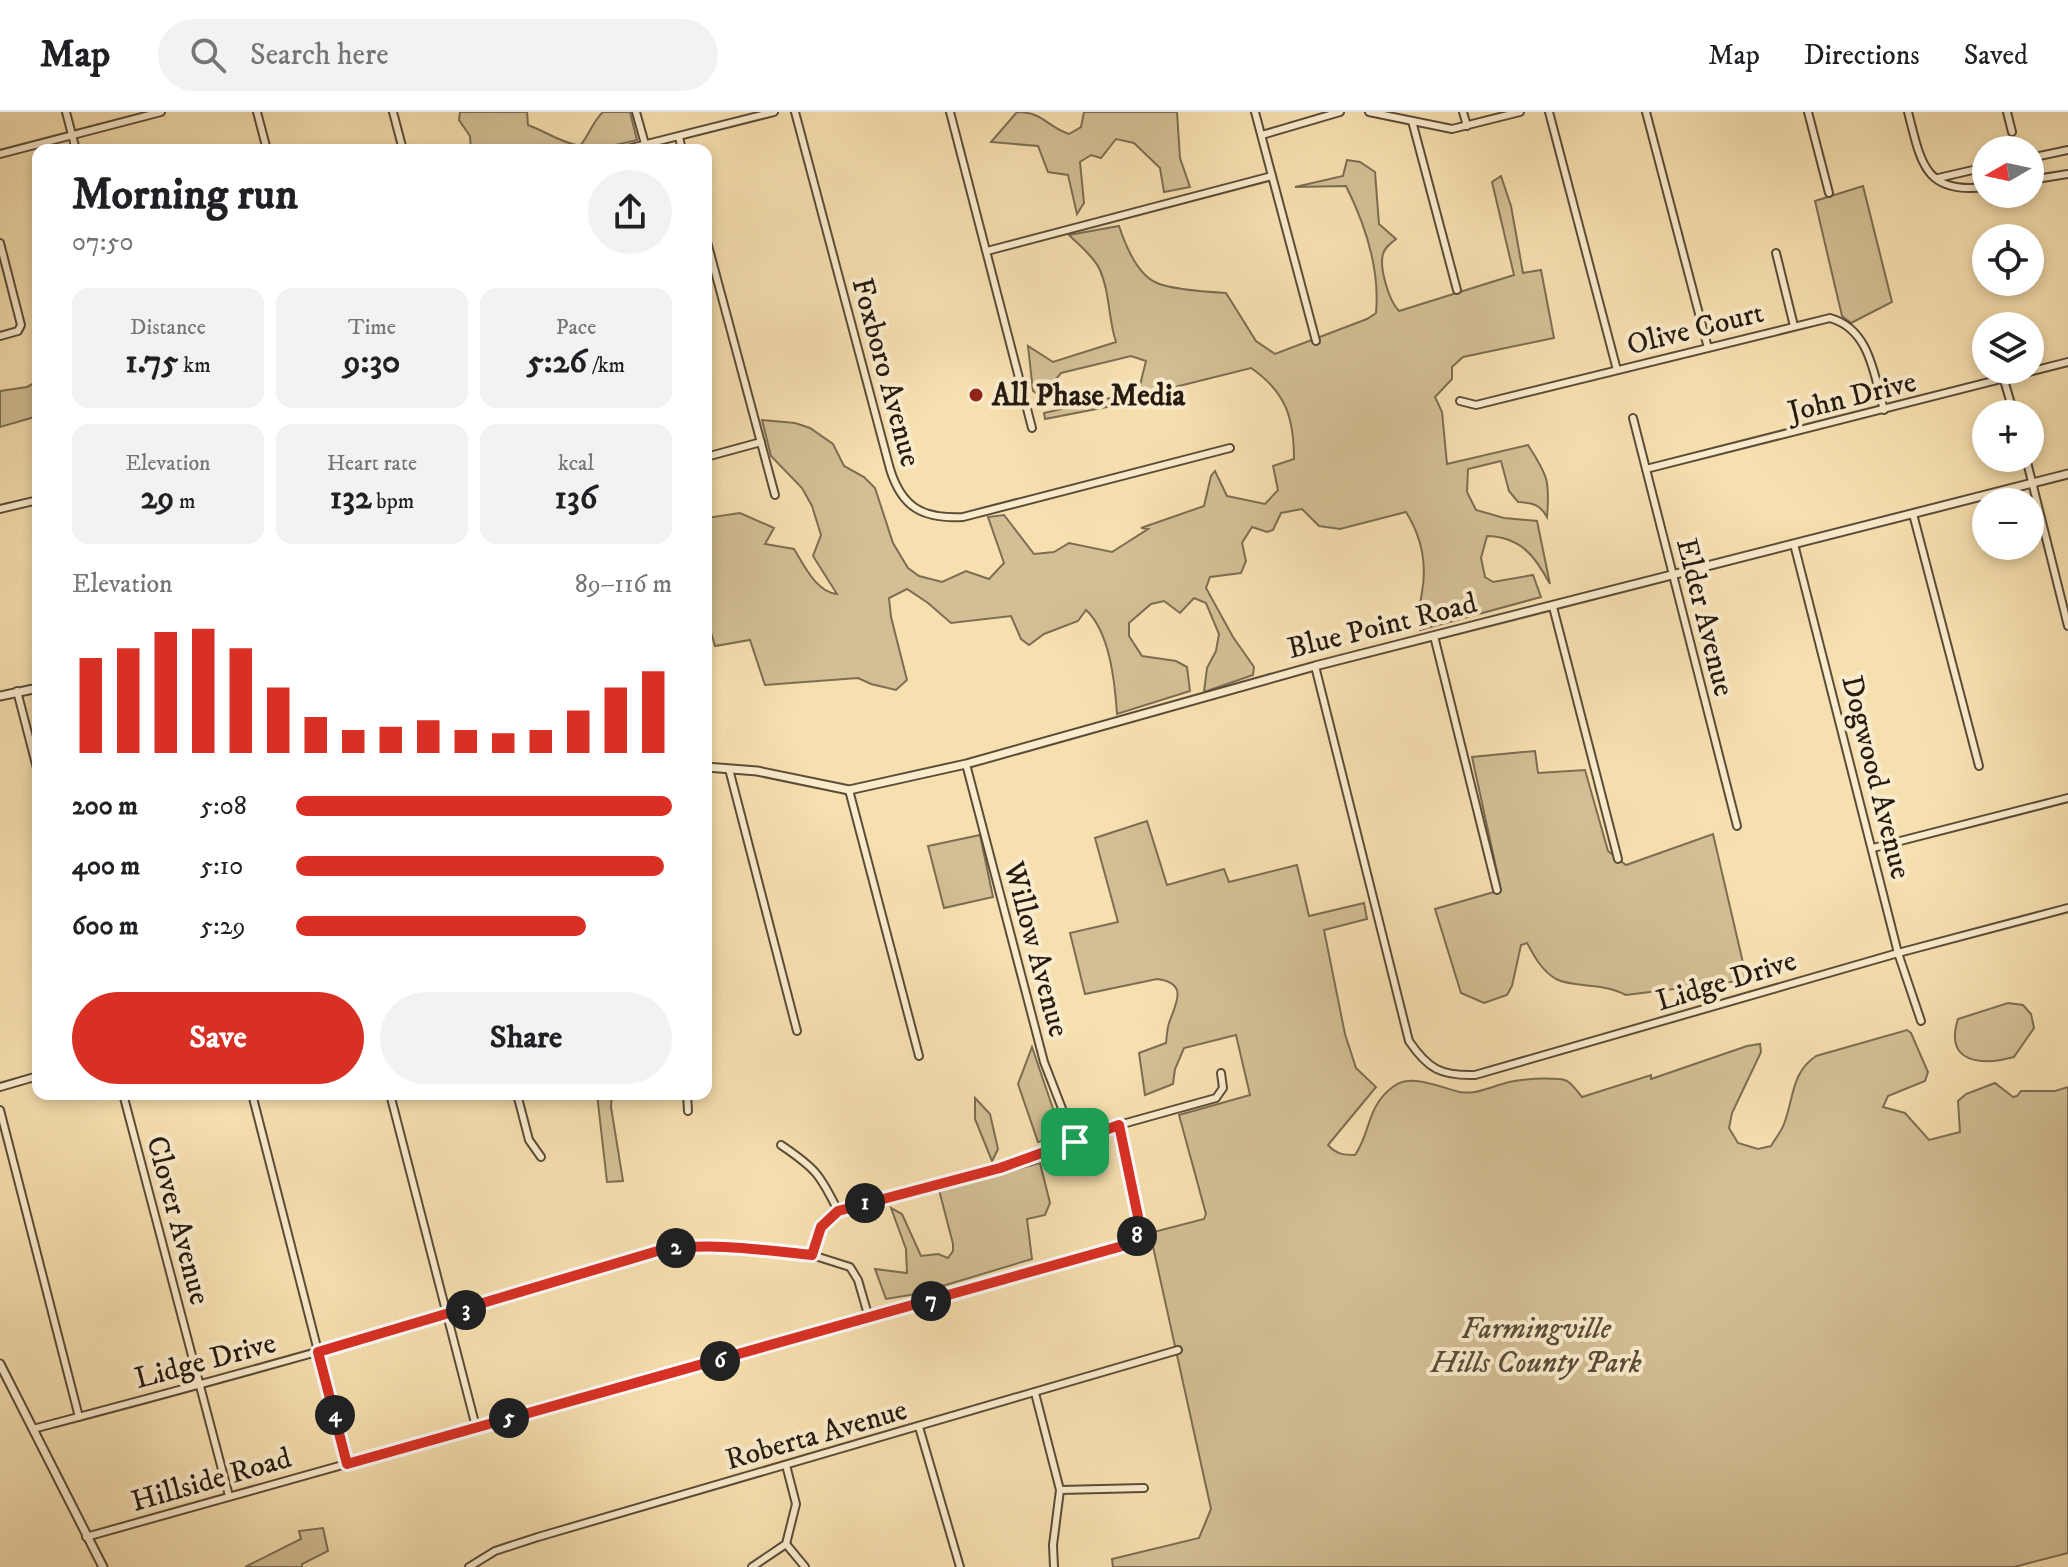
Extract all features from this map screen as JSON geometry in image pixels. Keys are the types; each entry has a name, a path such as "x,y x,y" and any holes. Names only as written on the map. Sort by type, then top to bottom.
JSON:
{"street":[{"path":"66,112 74,144"},
{"path":"38,144 161,112"},
{"path":"257,112 265,144"},
{"path":"393,112 401,144"},
{"path":"636,112 645,144 774,112"},
{"name":"Foxboro Avenue","path":"795,112 890,469 900,493 917,509 941,518 963,517 1230,448"},
{"path":"950,112 1032,428"},
{"path":"1255,112 1316,341"},
{"path":"1262,135 1340,112"},
{"path":"1369,112 1452,129 1520,112"},
{"path":"1463,112 1467,126"},
{"path":"1549,112 1617,370"},
{"path":"1646,112 1708,348"},
{"path":"1808,112 1829,193"},
{"path":"1908,112 1924,167 1945,186 1972,188"},
{"path":"2007,112 2012,132"},
{"path":"1412,121 1457,290"},
{"path":"679,137 681,144"},
{"path":"0,154 32,146"},
{"path":"2044,155 2068,150"},
{"path":"1938,178 1972,170"},
{"path":"2044,178 2068,174"},
{"path":"987,251 1272,176"},
{"path":"0,243 21,325 18,331 0,336"},
{"path":"1776,253 1794,326"},
{"path":"712,260 775,495"},
{"name":"Olive Court","path":"1460,401 1476,405 1830,318 1851,327 1861,338 1884,410"},
{"name":"John Drive","path":"2044,369 2068,362"},
{"name":"John Drive","path":"1646,469 1988,384"},
{"name":"Elder Avenue","path":"1633,418 1737,826"},
{"path":"712,455 761,442"},
{"path":"2030,472 2068,626"},
{"name":"Blue Point Road","path":"712,768 757,771 849,790 966,764 1315,666 2068,474"},
{"path":"0,509 32,501"},
{"path":"1913,514 1979,766"},
{"name":"Dogwood Avenue","path":"1794,544 1898,953 1921,1021"},
{"path":"1553,607 1618,859"},
{"path":"1434,636 1497,890"},
{"name":"Lidge Drive","path":"1315,666 1409,1041 1427,1065 1457,1075 1475,1075 1898,953 2068,908"},
{"path":"0,696 32,689"},
{"path":"17,691 32,749"},
{"name":"Willow Avenue","path":"966,764 1044,1062 1075,1142"},
{"path":"729,769 797,1031"},
{"path":"849,790 919,1056"},
{"path":"1873,848 2068,798"},
{"path":"812,1255 821,1227 838,1211 1000,1168 1119,1125 1216,1098 1223,1088 1221,1073"},
{"path":"0,1087 32,1078"},
{"name":"Clover Avenue","path":"125,1100 229,1496"},
{"path":"254,1100 347,1464"},
{"path":"392,1100 476,1427"},
{"path":"519,1100 529,1140 541,1157"},
{"path":"687,1100 688,1111"},
{"path":"0,1110 79,1417"},
{"name":"Hillside Road","path":"86,1537 1133,1243 1141,1231 1119,1125"},
{"path":"781,1145 805,1160 819,1174 838,1211"},
{"name":"Lidge Drive","path":"33,1429 318,1352 661,1250 685,1246 812,1255 850,1267 858,1280 869,1318"},
{"name":"Roberta Avenue","path":"469,1567 495,1551 1178,1350"},
{"path":"0,1364 103,1567"},
{"path":"1035,1393 1060,1490 1053,1545 1054,1567"},
{"path":"919,1427 960,1567"},
{"path":"752,1567 786,1544 796,1504 786,1465"},
{"path":"1060,1490 1144,1488"},
{"path":"786,1544 805,1567"}],"green space":[{"path":"460,112 527,112 528,125 574,144 471,144 470,136 459,120"},
{"path":"603,112 630,112 637,140 620,144 581,144"},
{"path":"1017,112 1033,114 1069,134 1081,127 1084,112 1177,112 1180,158 1190,187 1164,192 1160,168 1134,143 1116,139 1101,158 1091,155 1080,162 1084,203 1077,214 1068,175 1048,172 1038,146 991,142"},
{"path":"1347,160 1360,162 1375,172 1379,224 1396,239 1384,252 1382,267 1388,292 1399,311 1514,275 1492,182 1501,176 1511,206 1523,273 1541,270 1554,338 1463,357 1452,367 1452,379 1435,397 1442,412 1447,464 1528,445 1540,464 1548,487 1547,517 1535,505 1518,502 1509,491 1501,461 1468,469 1467,492 1476,510 1504,518 1537,521 1550,584 1526,550 1509,540 1487,536 1481,558 1485,577 1493,582 1533,575 1541,597 1420,630 1423,561 1416,531 1406,512 1340,529 1319,526 1302,509 1281,513 1273,530 1267,532 1252,527 1242,543 1246,561 1241,573 1210,577 1206,588 1254,667 1253,675 1204,692 1207,668 1216,651 1219,634 1206,603 1194,598 1180,613 1164,601 1151,604 1129,623 1129,636 1142,656 1176,661 1187,667 1190,691 1117,714 1113,673 1106,644 1086,610 1078,621 1044,634 1029,645 1021,639 1011,616 951,623 907,589 889,598 907,680 896,690 858,678 765,685 750,640 715,646 712,636 712,517 740,513 774,528 765,544 794,549 817,583 837,594 813,556 821,535 812,506 802,488 771,456 762,420 795,423 810,428 833,444 844,466 864,477 875,488 893,543 908,568 919,576 942,582 966,571 989,579 1004,563 988,517 1004,515 1034,554 1054,552 1069,543 1112,552 1148,529 1141,528 1204,506 1215,471 1227,496 1265,504 1278,490 1273,466 1294,459 1294,444 1286,407 1272,387 1251,368 1179,386 1148,399 1045,419 1044,413 1123,395 1140,385 1146,361 1131,356 1061,373 1041,397 1033,391 1028,346 1053,362 1116,342 1099,268 1069,235 1119,226 1133,258 1150,279 1171,287 1226,293 1256,341 1275,354 1367,319 1376,313 1376,280 1365,232 1346,186 1295,187 1343,176"},
{"path":"1863,186 1892,302 1851,323 1842,316 1815,201"},
{"path":"32,384 32,418 0,427 0,391"},
{"path":"1535,751 1538,773 1585,770 1608,851 1626,865 1713,834 1747,980 1626,995 1607,988 1556,979 1543,968 1527,943 1521,945 1507,995 1484,1003 1461,993 1435,909 1501,890 1472,757"},
{"name":"Farmingville Hills County Park","path":"1147,821 1167,885 1224,869 1229,882 1297,865 1309,916 1364,903 1367,919 1324,930 1345,1034 1356,1068 1376,1087 1328,1145 1340,1153 1355,1155 1378,1102 1402,1082 1418,1081 1466,1093 1515,1081 1563,1079 1582,1097 1651,1075 1651,1079 1760,1044 1761,1052 1732,1113 1729,1128 1738,1143 1758,1149 1771,1146 1780,1133 1798,1078 1816,1056 1907,1030 1928,1072 1925,1081 1888,1096 1883,1107 1905,1113 1929,1140 1960,1132 1958,1101 1966,1094 1995,1083 2013,1097 2021,1091 2055,1091 2068,1087 2068,1553 2014,1567 1113,1567 1112,1559 1199,1538 1211,1509 1150,1233 1204,1219 1206,1214 1179,1115 1250,1095 1236,1035 1184,1048 1175,1069 1173,1084 1145,1095 1139,1053 1166,1043 1177,989 1167,981 1157,979 1085,994 1070,933 1118,922 1095,838"},
{"path":"980,835 993,897 944,908 928,846"},
{"path":"2008,1003 2023,1005 2031,1014 2034,1028 2014,1057 1978,1061 1961,1053 1955,1034 1958,1019"},
{"path":"1032,1047 1062,1135 1038,1142 1018,1084"},
{"path":"975,1098 990,1114 998,1149 992,1161 975,1119"},
{"path":"598,1100 612,1100 623,1181 607,1182"},
{"path":"1040,1163 1050,1203 1045,1215 1027,1219 1032,1259 916,1294 886,1299 875,1269 907,1273 906,1249 891,1208 902,1214 921,1256 938,1254 948,1258 953,1244 939,1190"},
{"path":"323,1528 328,1551 302,1564 302,1567 245,1567 301,1539 299,1531"}],"place":[{"name":"All Phase Media","path":"976,395"}],"route":[{"path":"1119,1125 1141,1231 1133,1243 347,1464 318,1352 661,1250 685,1246 731,1247 812,1255 821,1227 838,1211 1000,1168 1075,1142 1119,1125"}]}
